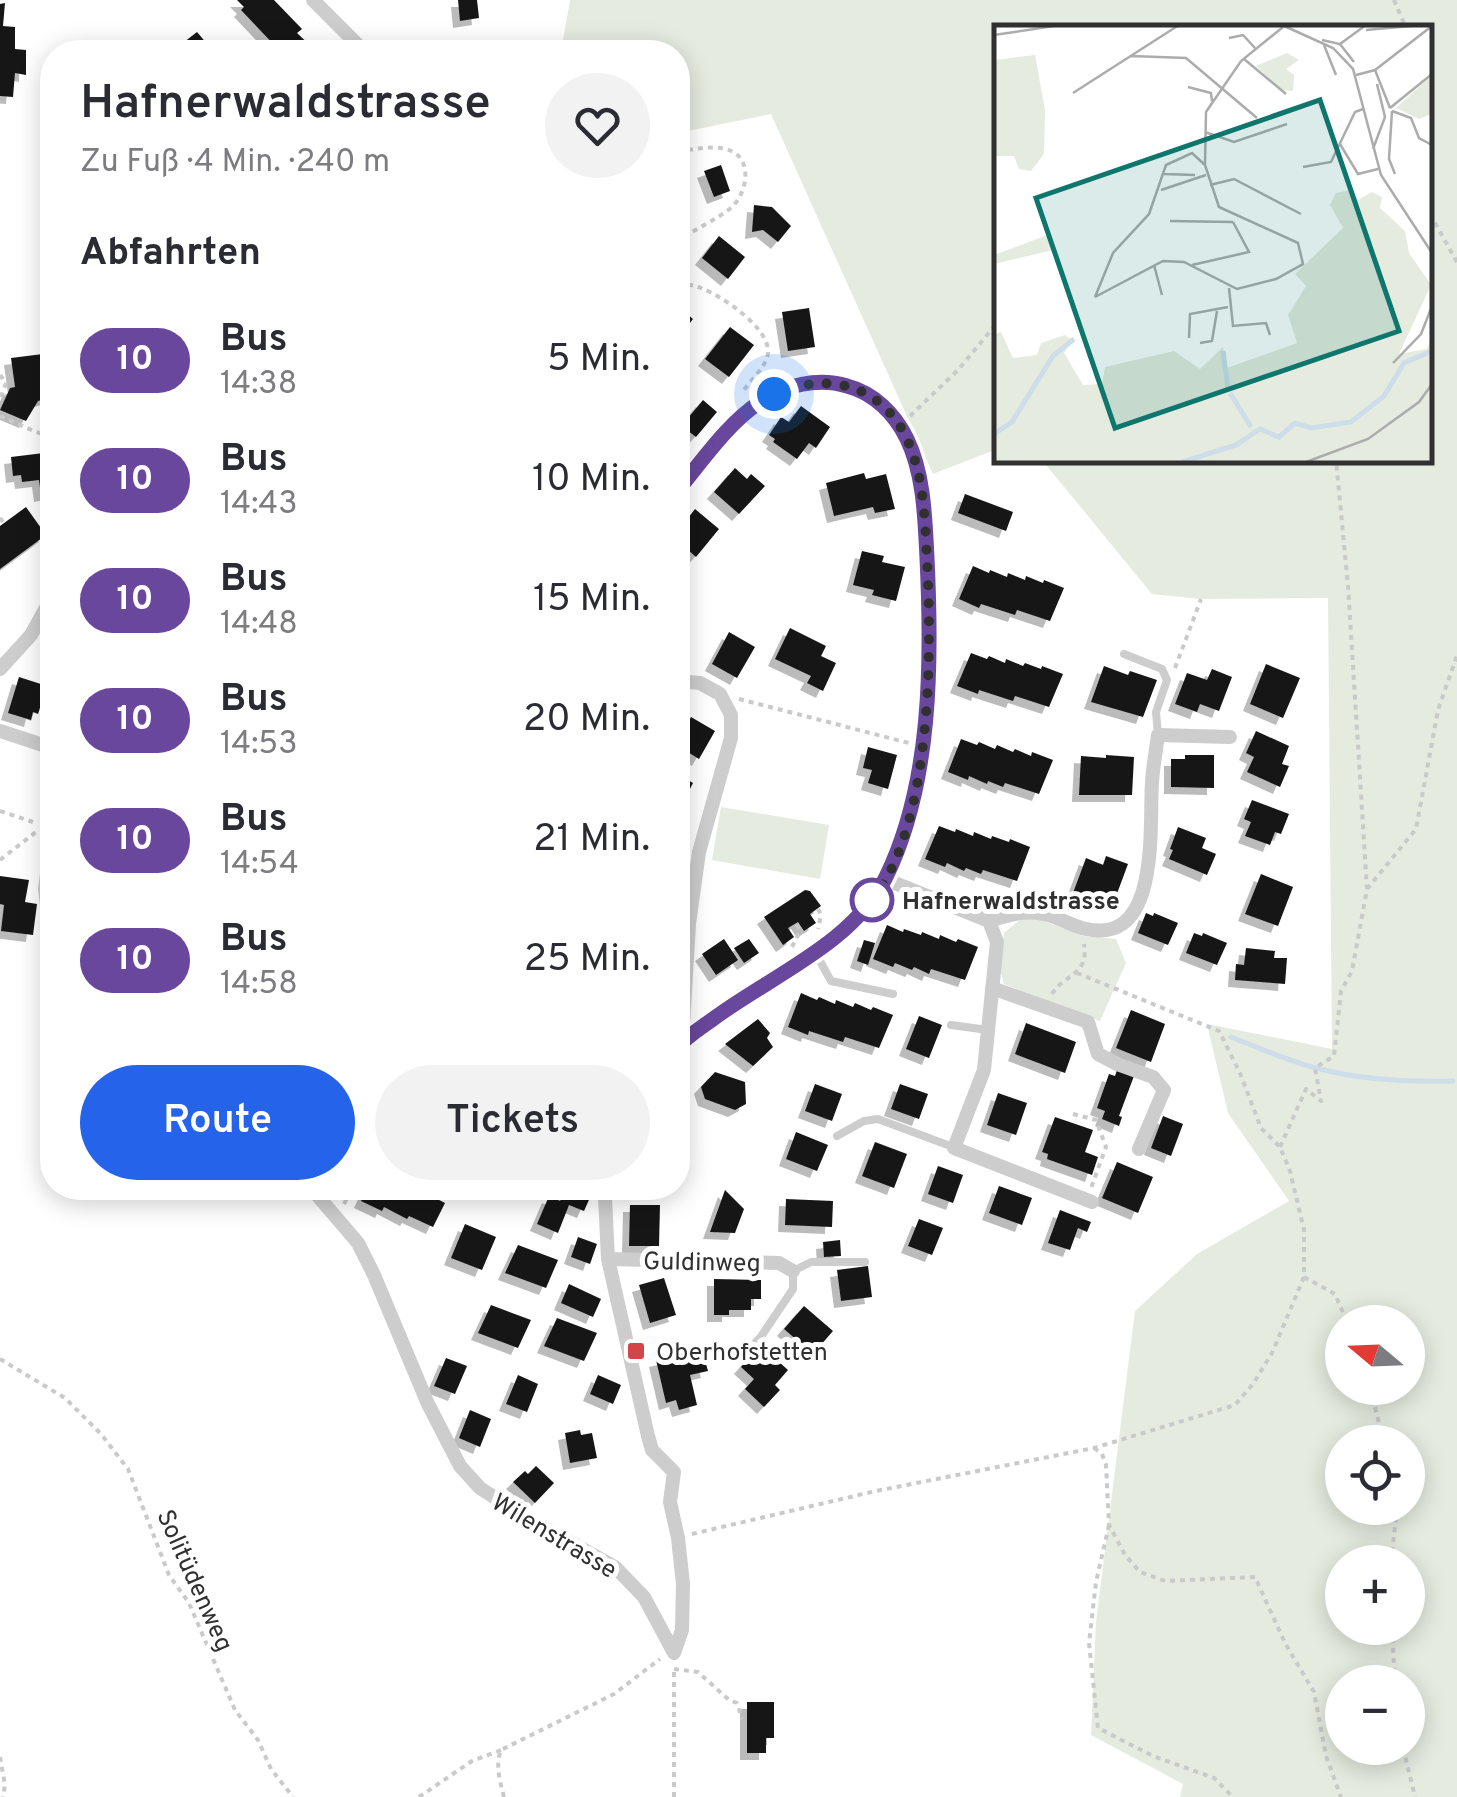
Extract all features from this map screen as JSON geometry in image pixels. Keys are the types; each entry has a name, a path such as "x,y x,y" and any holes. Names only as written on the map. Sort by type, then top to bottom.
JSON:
{"street":[{"path":"314,0 352,40"},
{"path":"690,475 727,432 774,394 800,384 830,382 871,396 900,426 916,466 925,521 929,611 928,679 916,788 904,835 886,879 855,920 690,1037"},
{"path":"0,669 31,635 40,619"},
{"path":"690,683 720,694 731,715 731,738 699,852 690,924"},
{"path":"0,731 40,744"},
{"path":"886,879 989,922 1016,912 1032,912 1085,929 1109,931 1126,923 1143,891 1151,850 1152,780 1158,735 1230,736"},
{"path":"989,922 997,942 984,1070 954,1148 1089,1201"},
{"path":"992,988 1088,1022 1098,1054 1153,1077 1164,1090 1139,1149"},
{"name":"Wilenstrasse","path":"321,1200 358,1243 428,1404 460,1466 480,1488 520,1514 616,1567 644,1597 674,1653"},
{"path":"606,1200 608,1259 652,1450 674,1472 670,1502 683,1584 682,1630 674,1653"},
{"name":"Guldinweg","path":"608,1259 779,1262 793,1271"}],"lane":[{"path":"1124,654 1162,669 1166,680 1156,712 1158,735"},
{"path":"815,952 831,981 893,994"},
{"path":"950,1024 988,1030"},
{"path":"837,1136 864,1121 878,1119 954,1148"},
{"name":"Guldinweg","path":"740,1357 760,1338 793,1288 793,1271 811,1262 865,1262"}],"path":[{"path":"1394,0 1405,25"},
{"path":"690,151 726,148 736,154 747,176 743,194 730,209 690,233"},
{"path":"1432,218 1457,262"},
{"path":"690,286 737,308 764,335 768,356 741,395 752,408"},
{"path":"900,426 958,370 994,327"},
{"path":"0,375 6,384 0,400"},
{"path":"0,416 40,432"},
{"path":"1280,1147 1306,1089 1321,1101 1315,1068 1334,1056 1341,991 1352,970 1368,889 1336,462"},
{"path":"1166,680 1178,663 1201,599"},
{"path":"1368,889 1416,829 1438,710 1457,655"},
{"path":"720,694 922,746"},
{"path":"0,811 40,822"},
{"path":"0,860 40,827"},
{"path":"818,908 818,928"},
{"path":"792,947 800,931 796,923"},
{"path":"1046,1008 1055,988 1078,973 1086,955 1085,929"},
{"path":"678,1538 876,1491 1094,1448 1235,1405 1253,1384 1272,1352 1304,1277 1304,1230 1280,1147 1261,1128 1220,1030 1078,973"},
{"path":"1073,1114 1096,1120 1106,1147 1089,1201"},
{"path":"1304,1277 1334,1294 1339,1305"},
{"name":"Solitüdenweg","path":"0,1359 65,1398 101,1434 128,1469 169,1575 189,1602 235,1710 292,1797"},
{"path":"1094,1448 1102,1454 1106,1465 1108,1525 1096,1582 1090,1643 1098,1728 1153,1756 1214,1778 1232,1797"},
{"path":"1108,1525 1140,1572 1164,1581 1255,1578 1285,1643 1314,1692 1326,1756 1341,1797"},
{"path":"419,1797 472,1761 614,1694 666,1654 674,1653 674,1797"},
{"path":"674,1670 698,1672 737,1702 742,1719"},
{"path":"501,1750 498,1775 504,1797"},
{"path":"0,1757 3,1797"},
{"path":"1407,1765 1415,1797"}],"shaded area":[{"path":"570,0 1457,0 1457,1797 1180,1797 1183,1784 1091,1735 1096,1622 1135,1311 1197,1254 1289,1201 1228,1113 1207,1024 1332,1049 1328,598 1201,599 1152,594 1044,462 1432,462 1432,25 994,25 994,450 933,474 771,114 690,131 690,40 563,40"},
{"path":"721,807 829,825 820,879 712,860"},
{"path":"1023,917 1083,936 1116,939 1126,963 1100,1021 1004,984 1000,969 1004,933"}],"building":[{"path":"237,0 274,0 302,29 297,33 304,40 269,40 241,10 244,7"},
{"path":"458,0 477,0 479,18 460,21"},
{"path":"5,3 3,26 15,27 15,49 26,50 26,75 15,73 13,97 0,96 0,4"},
{"path":"197,32 204,40 187,40"},
{"path":"721,165 730,191 714,197 704,171"},
{"path":"754,205 772,207 791,226 778,242 763,230 752,232"},
{"path":"719,236 745,257 728,279 702,258"},
{"path":"809,308 815,347 788,351 782,312"},
{"path":"730,327 754,345 729,377 705,359"},
{"path":"40,354 40,400 26,421 0,410 10,388 15,387 11,358"},
{"path":"703,400 717,412 696,437 690,432 690,416"},
{"path":"801,406 830,427 816,448 809,443 797,459 769,435 781,417 789,422"},
{"path":"40,453 40,488 39,480 22,482 21,475 13,476 11,457"},
{"path":"735,468 747,479 751,474 765,486 739,514 714,492"},
{"path":"864,473 866,479 886,474 895,509 875,513 873,507 834,516 826,483"},
{"path":"965,494 1013,512 1006,531 958,513"},
{"path":"26,507 40,527 40,539 0,569 0,526"},
{"path":"695,509 719,529 696,557 690,552 690,515"},
{"path":"862,551 884,556 882,562 905,567 896,601 853,585"},
{"path":"973,566 1007,577 1008,573 1025,580 1026,576 1043,583 1044,580 1064,588 1050,621 1017,610 1015,615 981,604 979,608 959,599"},
{"path":"790,628 826,646 821,656 836,663 823,691 807,683 811,676 775,659"},
{"path":"729,632 755,647 737,678 712,664"},
{"path":"971,653 1005,663 1006,659 1023,666 1042,666 1063,674 1049,707 1015,696 1013,701 957,686"},
{"path":"1266,664 1300,678 1283,718 1250,704"},
{"path":"1104,666 1157,680 1143,717 1091,702"},
{"path":"1212,669 1232,677 1219,711 1200,704 1197,712 1175,704 1187,673 1207,680"},
{"path":"19,677 40,684 38,714 33,712 31,720 8,713"},
{"path":"690,719 715,731 699,759 690,753"},
{"path":"1256,731 1289,746 1282,764 1289,766 1280,787 1247,772 1254,757 1246,753"},
{"path":"961,739 995,749 997,745 1013,752 1015,749 1031,756 1032,752 1053,760 1039,794 1005,783 1003,787 969,776 968,780 948,772"},
{"path":"868,747 897,755 888,789 868,783 872,770 863,768"},
{"path":"1185,755 1214,755 1214,788 1171,787 1171,759 1185,759"},
{"path":"1081,756 1134,757 1132,795 1079,795"},
{"path":"1252,800 1289,814 1281,834 1275,832 1270,845 1245,836 1251,822 1244,819"},
{"path":"939,826 973,836 974,832 991,839 1010,839 1030,847 1017,881 983,870 981,874 966,868 964,871 947,863 945,867 925,859"},
{"path":"1178,827 1206,838 1202,848 1216,854 1207,875 1169,859"},
{"path":"1106,856 1128,864 1115,899 1096,892 1093,901 1073,893 1086,858 1103,865"},
{"path":"1261,874 1293,887 1278,926 1245,914"},
{"path":"0,876 29,880 25,902 37,904 33,935 1,931 4,905 0,904"},
{"path":"805,890 821,906 810,914 816,923 804,931 798,922 788,928 794,937 783,945 764,917"},
{"path":"1146,913 1178,923 1168,945 1138,933"},
{"path":"887,925 903,932 922,932 939,939 940,935 956,942 958,939 978,947 965,980 931,969 929,974 895,963 893,967 873,959"},
{"path":"1194,933 1227,943 1217,965 1186,953"},
{"path":"724,939 738,960 716,975 702,954"},
{"path":"749,939 759,953 744,963 734,948"},
{"path":"864,940 875,943 868,965 857,961"},
{"path":"1246,948 1275,951 1274,958 1287,958 1285,984 1235,980 1236,964 1244,965"},
{"path":"801,993 835,1004 836,1000 853,1007 855,1003 871,1010 873,1007 893,1015 879,1048 845,1037 843,1042 809,1031 808,1035 788,1027"},
{"path":"1131,1010 1165,1024 1151,1062 1116,1048"},
{"path":"919,1016 942,1025 929,1058 906,1049"},
{"path":"758,1019 770,1033 767,1038 773,1047 753,1066 725,1044"},
{"path":"1026,1023 1076,1042 1065,1073 1015,1054"},
{"path":"1117,1070 1134,1076 1119,1126 1102,1119 1105,1111 1097,1108 1109,1074 1115,1076"},
{"path":"715,1072 745,1082 746,1104 735,1110 705,1099 701,1087"},
{"path":"815,1084 842,1094 832,1121 805,1111"},
{"path":"900,1084 928,1094 919,1119 891,1109"},
{"path":"998,1093 1027,1103 1016,1135 987,1125"},
{"path":"1163,1116 1183,1124 1171,1156 1151,1148"},
{"path":"1055,1117 1093,1130 1085,1152 1098,1157 1092,1175 1047,1159 1048,1154 1042,1152"},
{"path":"796,1132 828,1145 817,1171 786,1159"},
{"path":"875,1142 907,1154 894,1188 862,1176"},
{"path":"1117,1162 1153,1177 1138,1213 1102,1198"},
{"path":"938,1166 963,1175 953,1203 928,1194"},
{"path":"999,1186 1032,1198 1022,1225 989,1213"},
{"path":"725,1190 744,1209 735,1233 710,1232"},
{"path":"786,1199 833,1201 832,1227 785,1225"},
{"path":"439,1200 445,1203 433,1227 361,1201"},
{"path":"547,1200 589,1200 584,1211 569,1205 558,1233 537,1224"},
{"path":"630,1205 660,1205 659,1246 629,1246"},
{"path":"1060,1210 1091,1222 1087,1232 1078,1228 1070,1250 1048,1243"},
{"path":"919,1219 943,1228 932,1255 908,1246"},
{"path":"465,1224 496,1237 482,1270 451,1258"},
{"path":"578,1237 597,1244 590,1264 571,1257"},
{"path":"840,1240 841,1256 824,1257 823,1242"},
{"path":"518,1245 558,1260 546,1288 505,1273"},
{"path":"868,1266 872,1297 841,1301 837,1270"},
{"path":"664,1278 676,1315 650,1323 639,1285"},
{"path":"714,1279 761,1280 761,1299 751,1299 751,1310 714,1315"},
{"path":"569,1284 601,1299 593,1317 561,1303"},
{"path":"491,1305 531,1320 518,1348 478,1333"},
{"path":"804,1306 833,1331 813,1354 784,1329"},
{"path":"557,1318 597,1333 584,1361 544,1346"},
{"path":"760,1345 788,1370 775,1385 780,1390 764,1407 745,1389 754,1379 741,1367"},
{"path":"702,1349 708,1371 690,1375 697,1405 679,1410 676,1400 666,1403 656,1360"},
{"path":"446,1358 467,1366 455,1394 434,1386"},
{"path":"518,1375 538,1384 527,1412 506,1404"},
{"path":"598,1375 621,1385 613,1404 590,1394"},
{"path":"470,1410 491,1419 480,1447 459,1438"},
{"path":"580,1430 581,1435 592,1433 597,1458 570,1463 565,1433"},
{"path":"536,1466 554,1483 535,1503 513,1482"},
{"path":"747,1702 774,1702 774,1738 766,1738 766,1753 747,1753"}],"waterway":[{"path":"1231,1037 1297,1063 1336,1073 1386,1080 1453,1081"}],"bus line":[{"name":"10","path":"690,476 737,421 762,400 785,389 830,382 871,396 892,415 912,451 925,521 929,594 928,679 918,773 904,835 880,890 832,940 690,1036"}],"place":[{"name":"Hafnerwaldstrasse","path":"872,900"},
{"name":"Oberhofstetten","path":"636,1351"}],"route":[{"path":"774,394 800,384 830,382 871,396 892,415 916,466 925,521 929,594 922,746 904,835 886,879 872,900"}]}
